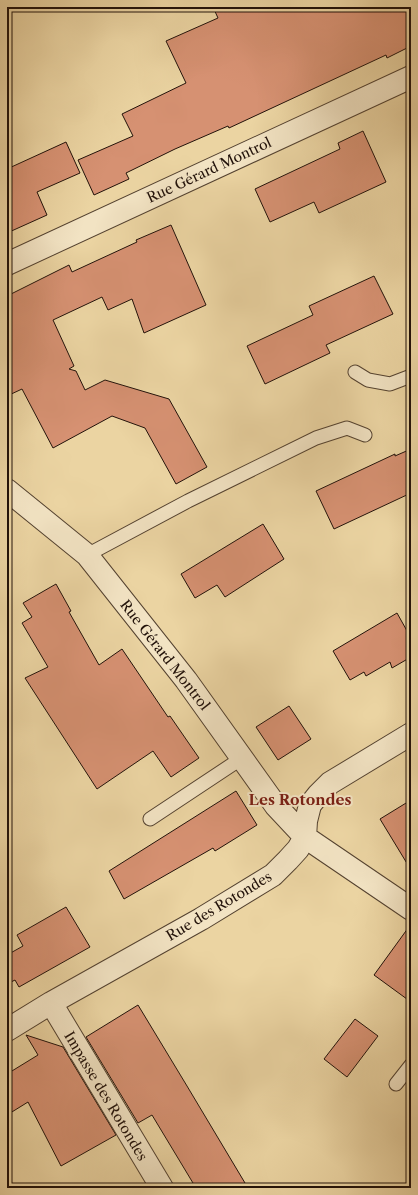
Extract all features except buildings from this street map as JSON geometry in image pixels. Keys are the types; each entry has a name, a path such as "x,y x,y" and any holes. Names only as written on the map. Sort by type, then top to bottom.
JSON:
{"street":[{"name":"Rue Gérard Montrol","path":"7,264 411,77"},
{"name":"Rue Gérard Montrol","path":"7,490 87,555 186,680 276,806 305,837 411,909"},
{"name":"Rue des Rotondes","path":"7,1030 201,919 273,875 293,854 305,837 306,821 310,805 318,795 330,783 411,734"},
{"name":"Impasse des Rotondes","path":"51,1004 162,1188"}],"lane":[{"path":"355,372 368,380 390,384 411,376"},
{"path":"87,555 188,501 316,438 347,428 365,435"},
{"path":"150,819 242,758"},
{"path":"396,1084 411,1065"}],"district":[{"name":"Les Rotondes","path":"300,800"}]}
